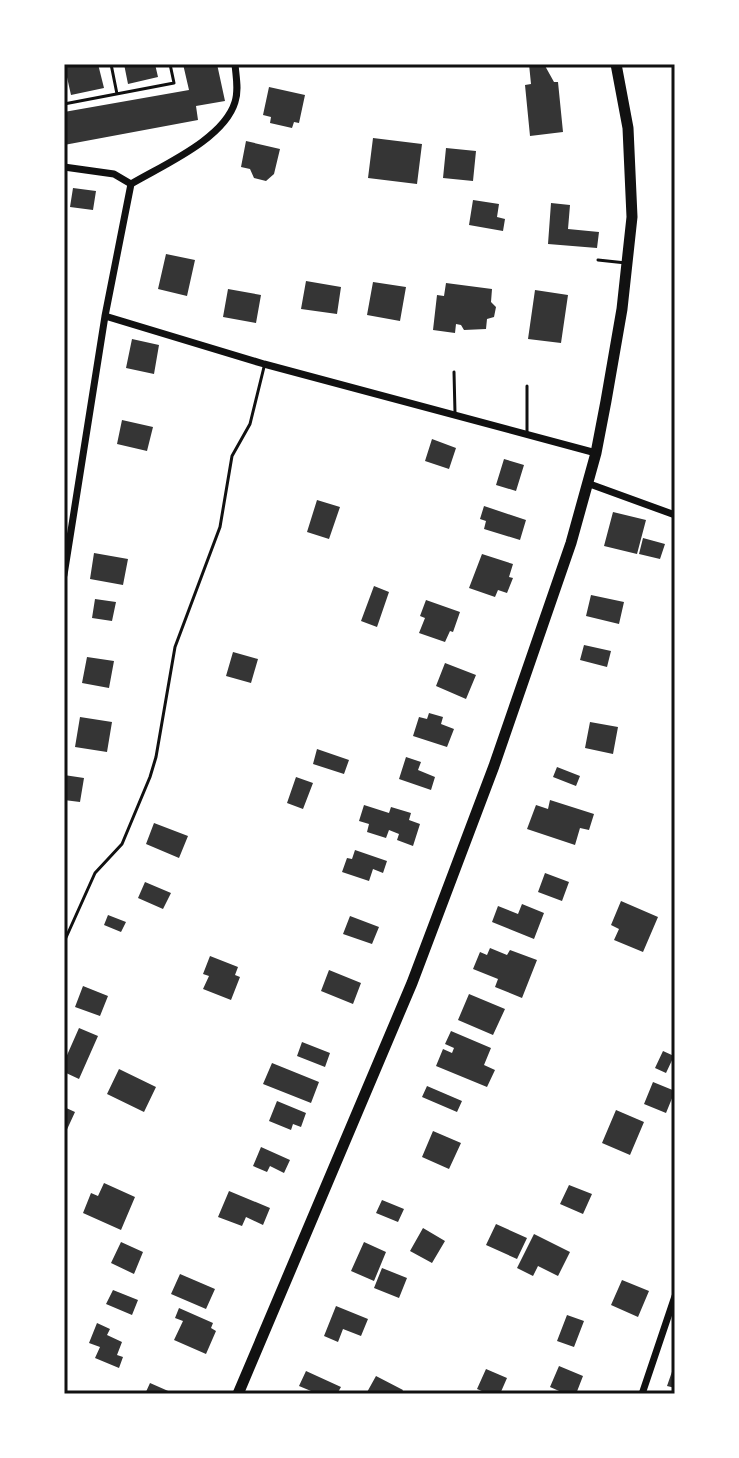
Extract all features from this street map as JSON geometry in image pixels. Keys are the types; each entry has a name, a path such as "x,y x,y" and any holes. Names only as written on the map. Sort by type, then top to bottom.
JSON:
{"main road":[{"path":"238,1394 412,983 499,751 571,543 596,453 622,309 632,217 628,128 616,64"}],"street":[{"path":"64,575 105,316 131,184 198,144 225,121 236,99 235,64"},
{"path":"64,167 114,174 131,184"},
{"path":"105,316 264,364 596,453"},
{"path":"587,483 675,515"},
{"path":"642,1394 675,1296"}],"lane":[{"path":"111,64 117,94"},
{"path":"64,104 174,83 170,64"},
{"path":"598,260 627,263"},
{"path":"64,942 95,873 122,844 150,777 175,647 220,527 232,456 250,424 264,364"},
{"path":"454,372 455,415"},
{"path":"527,386 527,434"}],"building":[{"path":"64,64 98,64 104,88 71,95"},
{"path":"124,64 155,64 158,77 128,84"},
{"path":"183,64 217,64 225,101 196,106 198,120 64,145 64,112 189,90"},
{"path":"529,64 544,64 554,82 558,82 563,132 530,136 525,85 531,84"},
{"path":"269,87 305,95 299,123 294,122 292,128 270,123 271,117 263,115"},
{"path":"373,138 422,144 417,184 368,178"},
{"path":"246,141 280,149 274,174 266,181 254,178 250,169 241,167"},
{"path":"446,148 476,151 473,181 443,178"},
{"path":"73,188 96,191 93,210 70,207"},
{"path":"473,200 499,204 497,217 505,219 503,231 469,225"},
{"path":"551,203 570,205 568,229 599,232 597,248 548,244"},
{"path":"166,254 195,260 187,296 158,289"},
{"path":"306,281 341,287 337,314 301,309"},
{"path":"373,282 406,287 400,321 367,315"},
{"path":"446,283 492,289 491,302 496,307 494,317 487,319 486,329 464,330 456,324 455,333 433,330 437,295 444,296"},
{"path":"228,289 261,295 256,323 223,317"},
{"path":"535,290 568,295 561,343 528,339"},
{"path":"132,339 159,345 154,374 126,368"},
{"path":"122,420 153,427 147,451 117,444"},
{"path":"432,439 456,448 449,469 425,461"},
{"path":"504,459 524,465 516,491 496,485"},
{"path":"317,500 340,507 329,539 307,532"},
{"path":"484,506 526,520 520,540 484,529 486,521 480,519"},
{"path":"613,512 646,520 637,554 604,546"},
{"path":"643,538 665,544 660,559 639,554"},
{"path":"94,553 128,559 123,585 90,579"},
{"path":"482,554 513,564 509,577 513,578 507,593 498,590 495,597 469,588"},
{"path":"374,586 389,592 377,627 361,621"},
{"path":"591,595 624,602 619,624 586,616"},
{"path":"95,599 116,602 112,621 92,618"},
{"path":"426,600 460,612 453,632 450,631 445,642 419,633 425,618 420,616"},
{"path":"584,645 611,651 607,667 580,660"},
{"path":"233,652 258,659 251,683 226,676"},
{"path":"87,657 114,661 109,688 82,683"},
{"path":"445,663 476,675 466,699 436,686"},
{"path":"429,713 443,717 441,724 454,729 447,747 413,736 419,717 427,719"},
{"path":"80,717 112,722 107,752 75,747"},
{"path":"590,722 618,727 613,754 585,748"},
{"path":"317,749 349,760 344,774 313,764"},
{"path":"406,757 421,762 418,770 435,777 431,790 399,779"},
{"path":"557,767 580,776 576,786 553,777"},
{"path":"64,775 84,778 80,802 64,800"},
{"path":"296,777 313,783 303,809 287,803"},
{"path":"550,800 594,814 589,830 580,828 575,845 527,829 536,805 548,809"},
{"path":"364,805 389,813 391,807 411,813 409,820 420,824 413,846 397,840 399,834 389,830 386,838 367,832 369,824 359,821"},
{"path":"154,823 188,836 179,858 146,844"},
{"path":"355,850 387,861 383,873 373,869 369,881 342,872 347,858 352,859"},
{"path":"545,873 569,882 562,901 538,892"},
{"path":"145,882 171,893 163,909 138,898"},
{"path":"621,901 658,917 643,952 614,940 619,929 611,925"},
{"path":"522,904 544,913 534,939 492,922 498,906 518,914"},
{"path":"108,915 126,922 121,932 104,925"},
{"path":"350,916 379,927 372,944 343,934"},
{"path":"490,948 507,955 510,950 537,960 522,998 495,987 498,979 473,969 480,952 487,955"},
{"path":"210,956 238,967 235,975 240,977 231,1000 203,989 209,976 203,974"},
{"path":"329,970 361,983 353,1004 321,991"},
{"path":"83,986 108,996 100,1016 75,1007"},
{"path":"469,994 505,1009 493,1035 458,1020"},
{"path":"79,1028 98,1036 79,1079 64,1072 64,1062"},
{"path":"451,1031 491,1048 484,1065 495,1070 487,1087 436,1066 443,1049 452,1053 454,1048 445,1044"},
{"path":"302,1042 330,1053 325,1067 297,1056"},
{"path":"663,1051 674,1056 666,1073 655,1068"},
{"path":"272,1063 319,1082 311,1103 263,1084"},
{"path":"119,1069 156,1087 144,1112 107,1094"},
{"path":"653,1082 675,1091 666,1113 644,1104"},
{"path":"427,1086 462,1101 457,1112 422,1097"},
{"path":"277,1101 306,1113 301,1127 293,1124 291,1130 269,1121"},
{"path":"64,1107 75,1112 64,1136"},
{"path":"616,1110 644,1122 630,1155 602,1143"},
{"path":"433,1131 461,1143 449,1169 422,1157"},
{"path":"261,1147 290,1160 284,1173 270,1166 267,1172 253,1166"},
{"path":"104,1183 135,1197 121,1230 83,1213 91,1193 98,1196"},
{"path":"569,1185 592,1194 583,1214 560,1204"},
{"path":"229,1191 270,1208 263,1225 246,1217 242,1226 218,1217"},
{"path":"382,1200 404,1209 398,1222 376,1213"},
{"path":"496,1224 527,1238 517,1259 486,1245"},
{"path":"423,1228 445,1241 432,1263 410,1251"},
{"path":"534,1234 570,1252 558,1276 538,1266 533,1276 517,1268"},
{"path":"121,1242 143,1252 134,1274 111,1263"},
{"path":"364,1242 386,1252 374,1281 351,1271"},
{"path":"382,1268 407,1278 399,1298 374,1288"},
{"path":"180,1274 215,1289 206,1309 171,1294"},
{"path":"622,1280 649,1291 638,1317 611,1305"},
{"path":"113,1290 138,1300 132,1315 106,1304"},
{"path":"336,1306 368,1319 361,1336 343,1329 338,1342 324,1336"},
{"path":"179,1308 213,1323 211,1328 216,1331 206,1354 174,1340 183,1321 175,1318"},
{"path":"567,1315 584,1321 574,1347 557,1341"},
{"path":"97,1323 110,1329 107,1335 122,1342 117,1355 123,1357 119,1368 95,1358 100,1347 89,1343"},
{"path":"675,1363 675,1388 667,1386"},
{"path":"559,1366 583,1376 576,1394 566,1394 550,1387"},
{"path":"486,1369 507,1378 500,1394 477,1389"},
{"path":"306,1371 341,1387 337,1394 310,1394 311,1391 299,1386"},
{"path":"376,1376 403,1390 401,1394 366,1394"},
{"path":"150,1383 175,1394 145,1394"}]}
